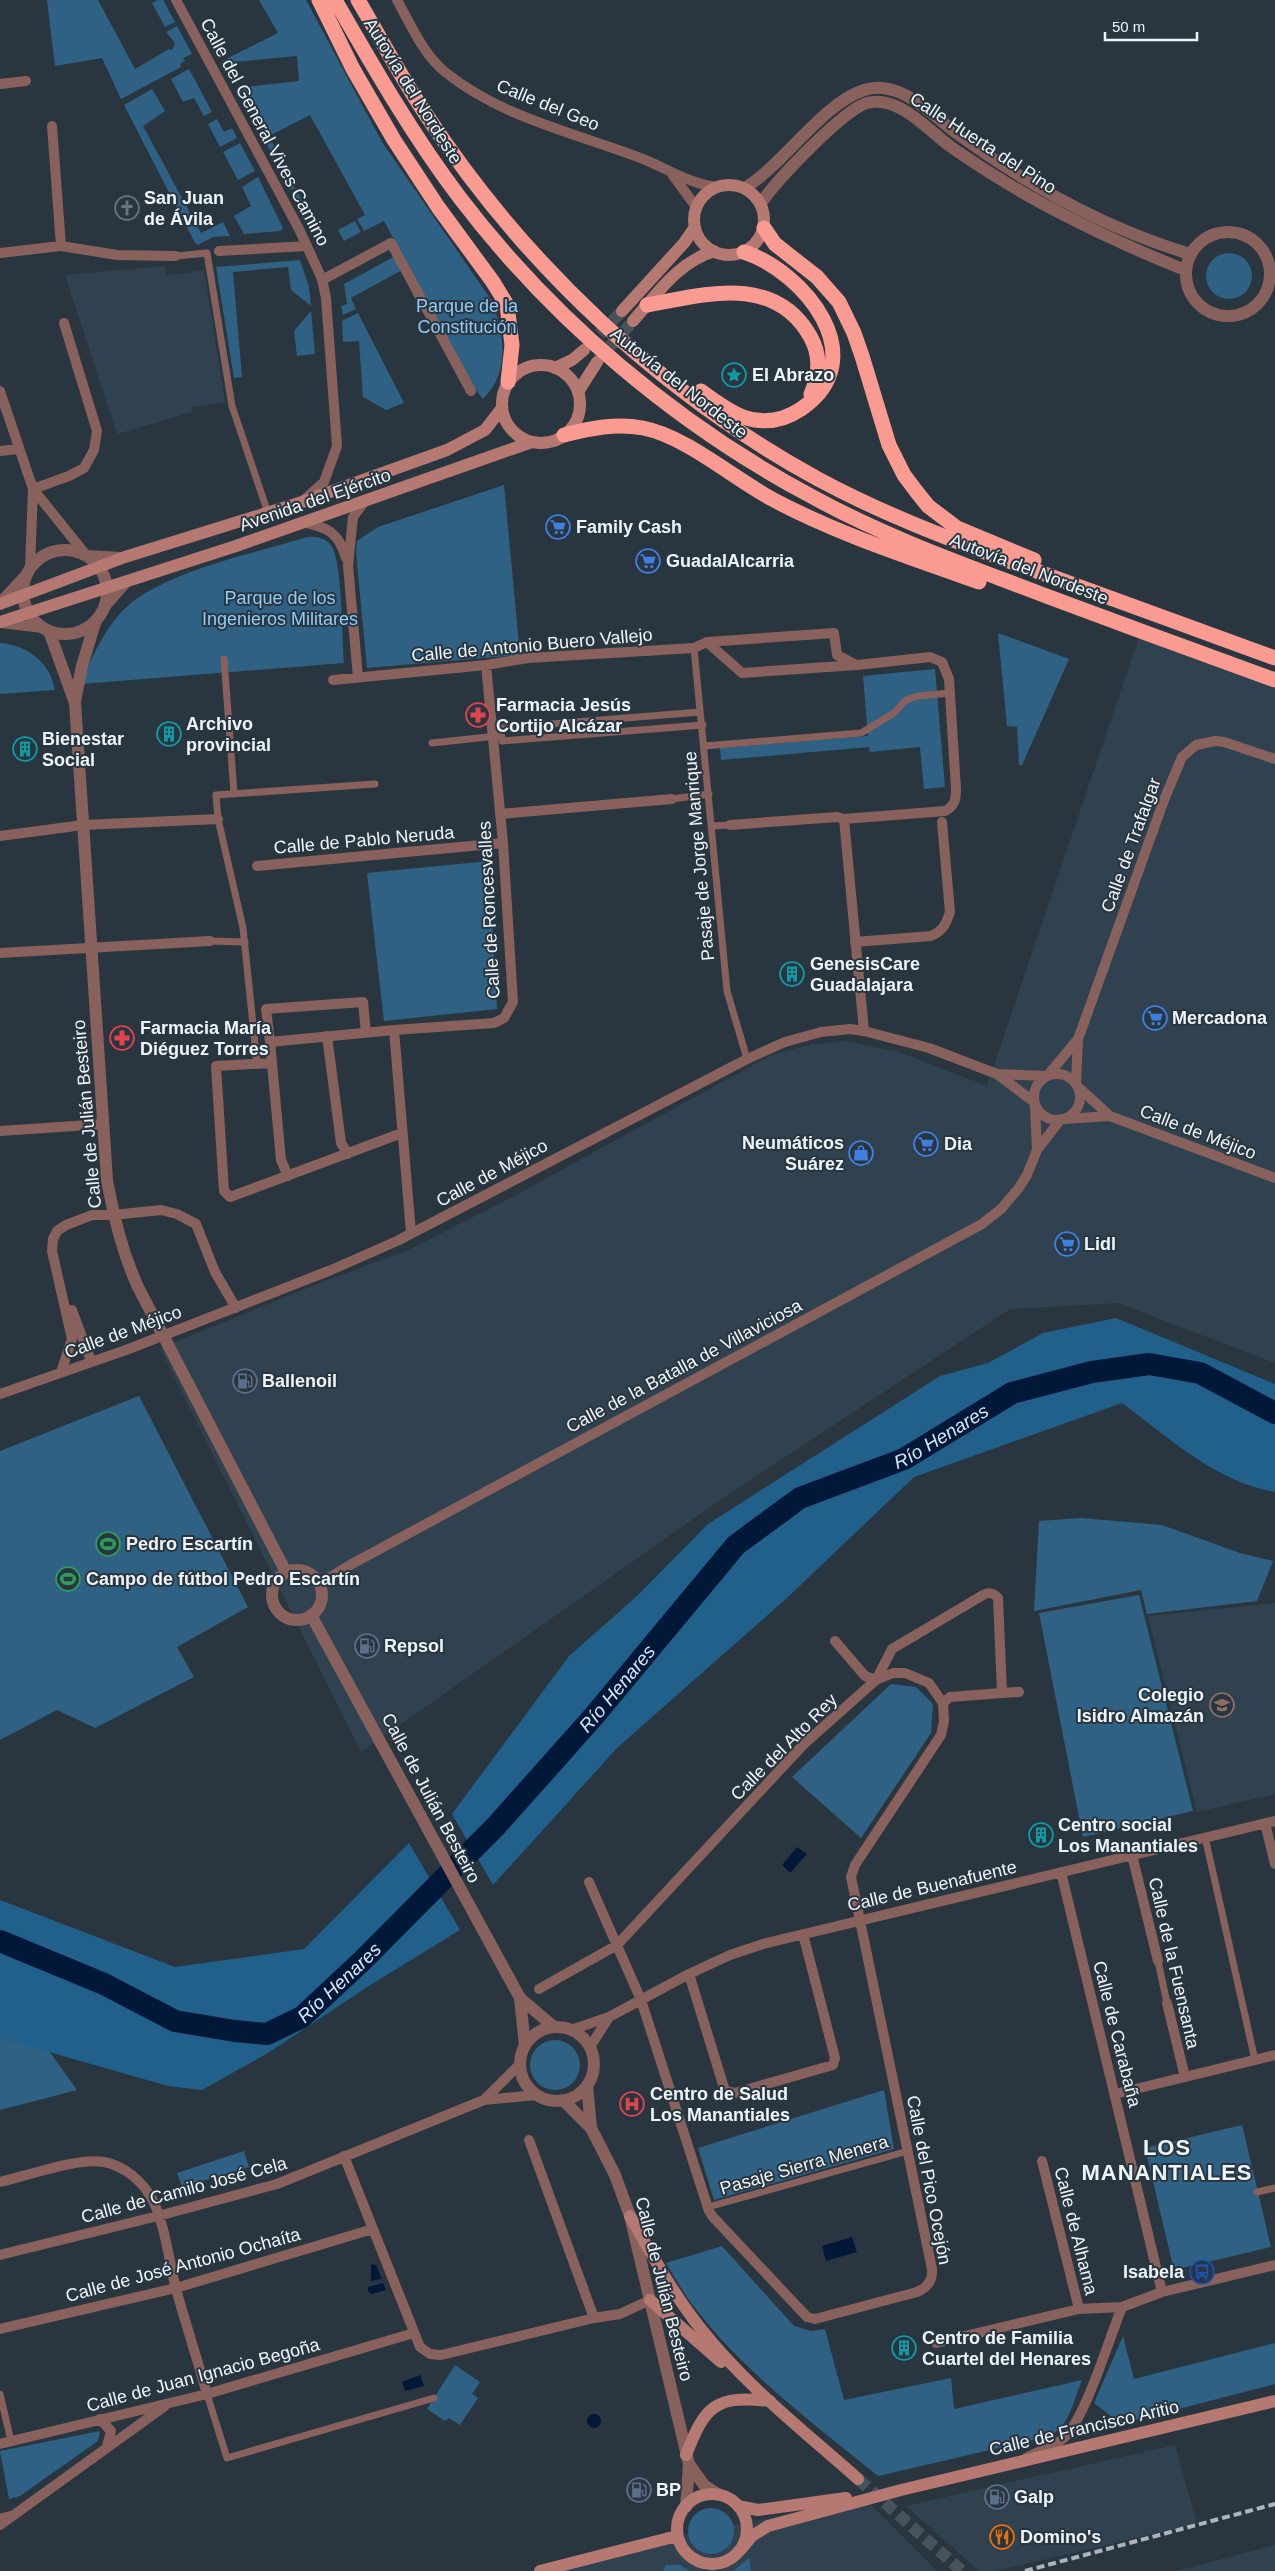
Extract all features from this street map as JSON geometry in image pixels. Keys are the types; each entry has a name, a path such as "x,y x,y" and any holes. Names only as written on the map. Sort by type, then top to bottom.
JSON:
{"highway":[{"path":"319,0 353,69 394,140 438,207 494,282 507,305 512,345 508,382"},
{"name":"Autovía del Nordeste","path":"335,0 411,127 460,198 487,231 567,316 654,393 743,457 812,497 912,545 1275,680"},
{"name":"Autovía del Nordeste","path":"358,0 427,116 500,214 562,283 593,314 675,384 766,448 820,480 919,527 1275,658"},
{"path":"427,116 570,278 622,327 675,372 732,412 752,419 774,420 794,414 820,392 829,375 832,356 828,328 809,298 788,276 768,261 744,252"},
{"path":"764,228 775,244 817,277 839,302 862,356 889,445 904,475 935,512 957,528 989,542 1275,648"},
{"path":"647,306 729,292 751,294 776,303 805,328 817,352 817,378 804,407"},
{"path":"564,434 611,426 643,428 659,433 693,451 773,500 856,536 1045,604 1141,631"}],"main road":[{"path":"727,184 745,188 761,203 764,228 753,246 744,252 729,255 714,251 705,245 695,227 696,207 708,191 717,186 727,184"},
{"path":"622,311 684,242 695,227"},
{"path":"633,321 684,265 696,257 714,251"},
{"path":"555,368 572,360 584,350"},
{"path":"578,392 597,362"},
{"path":"540,366 555,368 565,374 578,392 579,402 576,420 564,434 549,442 532,442 517,435 510,428 502,408 502,398 508,382 524,369 540,366"},
{"name":"Avenida del Ejército","path":"0,603 125,557 302,502 409,465 470,440 485,430 502,408"},
{"name":"Avenida del Ejército","path":"0,622 236,546 532,442"},
{"path":"630,2216 670,2285 693,2319 726,2357 770,2401 858,2479"},
{"path":"650,2300 746,2385 770,2401"},
{"path":"688,2460 701,2420 714,2407 732,2399 770,2401"},
{"name":"Calle de Francisco Aritio","path":"741,2549 752,2536 768,2526 901,2490 1275,2401"},
{"name":"Calle de Francisco Aritio","path":"738,2506 766,2510 901,2490"},
{"path":"719,2495 738,2506 744,2516 747,2527 746,2539 741,2549 725,2562 705,2564 692,2559 682,2549 677,2536 677,2524 686,2507 698,2497 719,2495"},
{"path":"540,2571 677,2536"}],"street":[{"name":"Calle del General Vives Camino","path":"176,0 307,246 322,280 327,306 337,446 324,482 302,502"},
{"name":"Calle del Geo","path":"397,0 434,62 468,88 488,100 518,114 668,169 689,180 717,186"},
{"path":"0,84 26,81"},
{"path":"745,188 766,174 840,102 864,90 890,90 909,97 959,135 1025,180 1101,220 1190,254"},
{"name":"Calle Huerta del Pino","path":"761,203 776,184 848,113 868,102 887,103 902,109 951,146 1018,192 1095,233 1185,270"},
{"path":"52,126 61,246"},
{"path":"668,169 696,207"},
{"path":"1222,232 1242,234 1259,244 1269,262 1273,283 1269,301 1240,316 1226,317 1212,314 1200,307 1191,297 1186,284 1185,270 1190,254 1203,239 1222,232"},
{"path":"322,280 391,243 471,390"},
{"path":"0,253 61,246 117,256 176,256 219,251 307,246"},
{"path":"207,253 232,406 268,513"},
{"path":"33,489 69,476 84,468 94,450 97,431 64,323"},
{"path":"0,391 33,489 86,555 100,567 108,587 106,606"},
{"path":"0,451 18,449"},
{"path":"33,489 28,571 23,594 28,613 46,630"},
{"path":"358,677 348,566 353,516 365,501"},
{"path":"300,522 326,527 335,535 342,546 348,566"},
{"path":"0,603 41,557 54,551 74,550 86,555 125,557"},
{"path":"0,622 64,635 82,631 95,623 106,606 128,581"},
{"name":"Calle de Julián Besteiro","path":"95,623 82,666 75,703 108,1180 113,1215 124,1252 138,1287 286,1572"},
{"name":"Calle de Julián Besteiro","path":"46,630 75,703"},
{"name":"Calle de Antonio Buero Vallejo","path":"333,680 486,665 528,658 694,648 707,642 834,633 837,655 857,665"},
{"path":"707,642 742,673 857,665 930,657 942,662 946,669 950,693 956,789 952,808 945,811 712,826"},
{"name":"Pasaje de Jorge Manrique","path":"694,648 727,990 747,1059"},
{"path":"224,659 234,793"},
{"name":"Calle de Roncesvalles","path":"270,1042 494,1023 504,1018 509,1010 513,1002 500,814 497,736 486,665"},
{"path":"704,746 861,733 894,713 906,700 918,696 950,693"},
{"path":"497,736 501,728 700,712"},
{"path":"497,736 502,742 702,725"},
{"path":"432,743 497,736"},
{"name":"Calle de Trafalgar","path":"1077,1086 1078,1039 1164,800 1182,758 1196,745 1215,741 1224,742 1275,759"},
{"path":"256,1064 245,942 218,819 216,795 375,784"},
{"path":"500,814 709,794"},
{"path":"0,836 83,825 218,819"},
{"path":"844,819 864,1031"},
{"path":"855,942 931,936 939,933 945,926 950,912 942,822"},
{"name":"Calle de Pablo Neruda","path":"257,866 503,844"},
{"path":"0,953 210,940 245,942"},
{"path":"288,1176 281,1160 266,1009 363,1002 366,1033"},
{"name":"Calle de Méjico","path":"0,1394 126,1350 331,1270 411,1233 747,1059 785,1042 821,1032 850,1029 864,1031 929,1048 997,1074 1035,1104"},
{"path":"394,1030 411,1233"},
{"path":"328,1036 341,1143 348,1154"},
{"name":"Calle de Trafalgar","path":"1047,1076 1078,1039"},
{"path":"272,1063 216,1066 224,1191 230,1197 402,1133"},
{"name":"Calle de Méjico","path":"997,1074 1047,1076"},
{"path":"1060,1074 1068,1076 1077,1086 1080,1094 1076,1109 1063,1119 1049,1119 1042,1115 1035,1104 1035,1087 1047,1076 1060,1074"},
{"name":"Calle de Méjico","path":"1077,1086 1110,1116 1275,1178"},
{"name":"Calle de la Batalla de Villaviciosa","path":"1035,1104 1037,1150"},
{"name":"Calle de Méjico","path":"1063,1119 1110,1116"},
{"name":"Calle de la Batalla de Villaviciosa","path":"319,1584 350,1565 982,1224 1001,1209 1018,1189 1027,1175 1037,1150 1063,1119"},
{"path":"0,1131 104,1124"},
{"path":"61,1372 72,1339 55,1265 53,1239 57,1231 66,1225 92,1215 113,1215 160,1210 190,1219 196,1224 215,1272 236,1308"},
{"path":"55,1265 92,1361"},
{"path":"301,1570 312,1575 319,1584 321,1600 311,1615 297,1620 281,1614 275,1607 272,1591 277,1579 286,1572 301,1570"},
{"path":"835,1641 865,1676 876,1680 892,1648 988,1592 998,1598 1002,1693"},
{"name":"Calle de Julián Besteiro","path":"311,1615 520,1998 554,2027"},
{"name":"Calle del Alto Rey","path":"539,1988 617,1944 804,1744 876,1680 893,1673 918,1677 932,1686 943,1703"},
{"path":"860,1920 852,1872 941,1735 944,1721 943,1703 950,1697 1019,1692"},
{"path":"1270,1822 1275,1864"},
{"name":"Calle de Buenafuente","path":"571,2030 609,2017 690,1974 755,1946 1270,1822"},
{"path":"1205,1837 1255,2060"},
{"name":"Calle de la Fuensanta","path":"1132,1855 1185,2077"},
{"name":"Calle de Carabaña","path":"1061,1872 1162,2292"},
{"name":"Calle del Pico Ocejón","path":"589,1882 641,2000 708,2207 713,2217 807,2317 815,2319 917,2292 926,2287 932,2272 860,1920"},
{"path":"690,1974 726,2092 735,2094 833,2065 835,2058 804,1934"},
{"name":"Calle de Julián Besteiro","path":"520,1998 525,2046"},
{"name":"Calle de Buenafuente","path":"590,2047 609,2017"},
{"path":"554,2027 571,2030 582,2037 590,2047 593,2070 587,2085 581,2092 563,2100 545,2099 528,2087 522,2076 520,2064 525,2046 537,2033 554,2027"},
{"path":"1115,2094 1275,2055"},
{"name":"Calle de Camilo José Cela","path":"484,2100 520,2064"},
{"name":"Calle de Julián Besteiro","path":"587,2085 591,2128"},
{"name":"Calle de Camilo José Cela","path":"0,2255 277,2184 484,2100 537,2095"},
{"name":"Calle de Julián Besteiro","path":"563,2100 591,2128 615,2175 630,2216 688,2460 686,2507"},
{"path":"529,2140 594,2318"},
{"name":"Pasaje Sierra Menera","path":"708,2207 908,2151"},
{"path":"344,2156 420,2347 430,2354 441,2356 594,2318 620,2314 650,2300"},
{"name":"Calle de Alhama","path":"1042,2161 1080,2309"},
{"path":"0,2182 83,2162 104,2162 126,2171 141,2183 152,2199 158,2216 176,2288 227,2458 434,2398"},
{"path":"1257,2192 1275,2188"},
{"name":"Calle de José Antonio Ochaíta","path":"0,2329 176,2288 373,2229"},
{"path":"936,2343 1080,2309 1122,2307 1162,2292 1275,2265"},
{"path":"1021,2462 1040,2449 1057,2443 1073,2426 1122,2307"},
{"name":"Calle de Juan Ignacio Begoña","path":"0,2444 207,2394 414,2333"},
{"path":"0,2394 11,2441"},
{"path":"0,2525 106,2447 170,2403"},
{"path":"100,2420 111,2431 106,2447"},
{"name":"Calle de Julián Besteiro","path":"688,2460 704,2485 719,2495"},
{"path":"0,2517 16,2513"}],"shaded area":[{"path":"165,266 167,276 204,270 225,402 192,407 192,412 117,434 65,275"},
{"path":"1141,631 1275,680 1275,1363 1118,1303 1010,1309 726,1496 361,1752 160,1348 320,1283 406,1251 507,1200 773,1054 810,1045 847,1041 902,1053 987,1086"},
{"path":"1116,1318 1275,1384 1275,1492 1253,1487 1213,1469 1122,1403 914,1477 788,1597 617,1748 493,1885 452,1814 569,1656 637,1596 708,1524 940,1376 988,1363 1043,1333"},
{"name":"Colegio Isidro Almazán","path":"1275,1603 1275,1794 1197,1812 1148,1616"},
{"path":"409,1843 460,1930 367,1987 268,2053 202,2090 168,2086 0,2038 0,1900 175,1967 304,1949"},
{"path":"797,1847 807,1854 790,1873 782,1865"},
{"path":"852,2237 857,2252 826,2261 822,2246"},
{"path":"371,2264 376,2265 382,2279 371,2281"},
{"path":"383,2283 386,2290 371,2294 368,2291 368,2287"},
{"path":"420,2375 424,2386 405,2391 402,2382"},
{"path":"594,2414 599,2416 601,2421 599,2426 594,2428 589,2426 587,2421 589,2416"},
{"path":"1175,2445 1197,2524 996,2571 979,2571 906,2506"},
{"path":"865,2499 937,2571 546,2571 677,2536"},
{"path":"1275,2545 1275,2571 1176,2571"}],"green space":[{"path":"47,0 98,0 135,69 169,49 172,50 175,43 166,32 177,26 192,54 183,58 185,61 180,64 181,67 121,99 102,58 55,66"},
{"path":"163,0 175,22 165,27 152,3"},
{"name":"Parque de la Constitución","path":"259,0 306,0 382,142 492,301 502,339 501,364 498,377 483,399 474,388 384,221 364,231 357,219 365,215 310,115 269,136 279,156 274,158 237,88 299,81 297,56 223,63 222,61 278,33"},
{"path":"189,69 212,112 204,116 194,98 183,102 171,79"},
{"path":"152,89 165,111 143,126 201,233 223,222 230,236 213,237 198,245 195,243 124,105"},
{"path":"217,119 224,132 232,128 237,138 220,147 208,124"},
{"path":"240,143 255,171 238,180 223,152"},
{"path":"281,160 295,188 291,190 277,163"},
{"path":"258,177 283,228 280,231 244,234 234,216 251,206 242,187"},
{"path":"298,193 312,220 308,222 294,195"},
{"path":"355,221 361,232 344,241 338,230"},
{"path":"1224,253 1234,253 1248,263 1252,276 1248,289 1242,295 1234,299 1224,299 1210,289 1206,281 1206,271 1216,257"},
{"path":"395,256 402,270 351,298 356,309 343,315 341,306 347,304 344,284"},
{"path":"300,260 309,287 311,306 291,290 288,267 233,272 242,377 234,378 216,267"},
{"path":"311,311 315,354 297,356 294,331"},
{"path":"358,313 404,403 386,410 363,397 359,341 343,342 342,321"},
{"name":"Parque de los Ingenieros Militares","path":"504,485 520,655 367,668 356,553 357,541 378,527"},
{"name":"Parque de los Ingenieros Militares","path":"307,537 318,537 328,542 336,558 340,587 344,663 81,684 95,651 115,620 131,603 149,591 169,581 215,564"},
{"path":"998,633 1069,659 1022,765 1019,765 1017,727 1007,726"},
{"path":"0,643 19,647 36,657 48,671 55,690 0,694"},
{"path":"935,669 945,787 924,789 920,747 870,752 869,747 721,760 720,748 868,736 863,676"},
{"path":"489,861 497,1009 384,1021 367,873"},
{"name":"Pedro Escartín","path":"139,1396 248,1607 177,1647 194,1677 95,1728 57,1710 0,1740 0,1451"},
{"path":"1081,1518 1162,1525 1240,1553 1273,1561 1257,1601 1147,1614 1141,1590 1034,1611 1039,1521"},
{"path":"1139,1595 1193,1811 1083,1837 1039,1613"},
{"path":"891,1684 916,1687 933,1704 931,1733 861,1838 792,1777"},
{"path":"0,2025 34,2030 77,2090 0,2110"},
{"path":"555,2040 565,2042 573,2047 578,2055 580,2065 578,2075 573,2083 565,2088 555,2090 545,2088 537,2083 532,2075 530,2065 532,2055 537,2047 545,2042"},
{"path":"884,2090 894,2149 714,2200 698,2148"},
{"path":"1242,2125 1271,2247 1174,2270 1145,2148"},
{"path":"244,2151 249,2167 182,2187 177,2173"},
{"path":"722,2246 794,2326 811,2331 825,2329 844,2400 951,2378 954,2409 1082,2380 1067,2418 1057,2431 1050,2436 878,2476 781,2397 736,2354 695,2308 666,2263"},
{"path":"1123,2336 1134,2379 1275,2343 1275,2384 1121,2424 1094,2403"},
{"path":"455,2365 480,2382 472,2394 478,2398 460,2425 449,2418 445,2421 427,2409"},
{"path":"100,2431 98,2441 20,2496 9,2499 0,2451"},
{"path":"716,2508 728,2514 733,2522 733,2540 728,2548 720,2553 706,2554 694,2548 689,2540 688,2526 694,2514 702,2509"},
{"path":"749,2558 751,2571 733,2571"},
{"path":"666,2565 680,2565 690,2571 663,2571"}],"waterway":[{"name":"Río Henares","path":"0,1941 104,1984 175,2021 235,2031 267,2034 302,2017 363,1960 496,1826 594,1716 736,1545 800,1498 904,1459 1012,1393 1092,1372 1149,1364 1200,1373 1275,1413"}],"tunnel":[{"path":"587,347 622,311"},
{"path":"598,360 633,321"},
{"path":"858,2479 962,2571"}],"railway":[{"path":"1025,2571 1275,2504"}],"place":[{"name":"San Juan de Ávila","path":"127,208"},
{"name":"El Abrazo","path":"734,375"},
{"name":"Family Cash","path":"558,527"},
{"name":"GuadalAlcarria","path":"648,561"},
{"name":"Farmacia Jesús Cortijo Alcázar","path":"478,715"},
{"name":"Archivo provincial","path":"169,734"},
{"name":"Bienestar Social","path":"25,749"},
{"name":"GenesisCare Guadalajara","path":"792,974"},
{"name":"Mercadona","path":"1155,1018"},
{"name":"Farmacia María Diéguez Torres","path":"122,1038"},
{"name":"Dia","path":"926,1144"},
{"name":"Neumáticos Suárez","path":"861,1153"},
{"name":"Lidl","path":"1067,1244"},
{"name":"Ballenoil","path":"245,1381"},
{"name":"Pedro Escartín","path":"108,1544"},
{"name":"Campo de fútbol Pedro Escartín","path":"68,1579"},
{"name":"Repsol","path":"367,1646"},
{"name":"Colegio Isidro Almazán","path":"1222,1705"},
{"name":"Centro social Los Manantiales","path":"1041,1835"},
{"name":"Centro de Salud Los Manantiales","path":"632,2104"},
{"name":"Isabela","path":"1202,2272"},
{"name":"Centro de Familia Cuartel del Henares","path":"904,2348"},
{"name":"BP","path":"639,2490"},
{"name":"Galp","path":"997,2497"},
{"name":"Domino's","path":"1002,2537"}],"district":[{"name":"LOS MANANTIALES","path":"1167,2160"}]}
